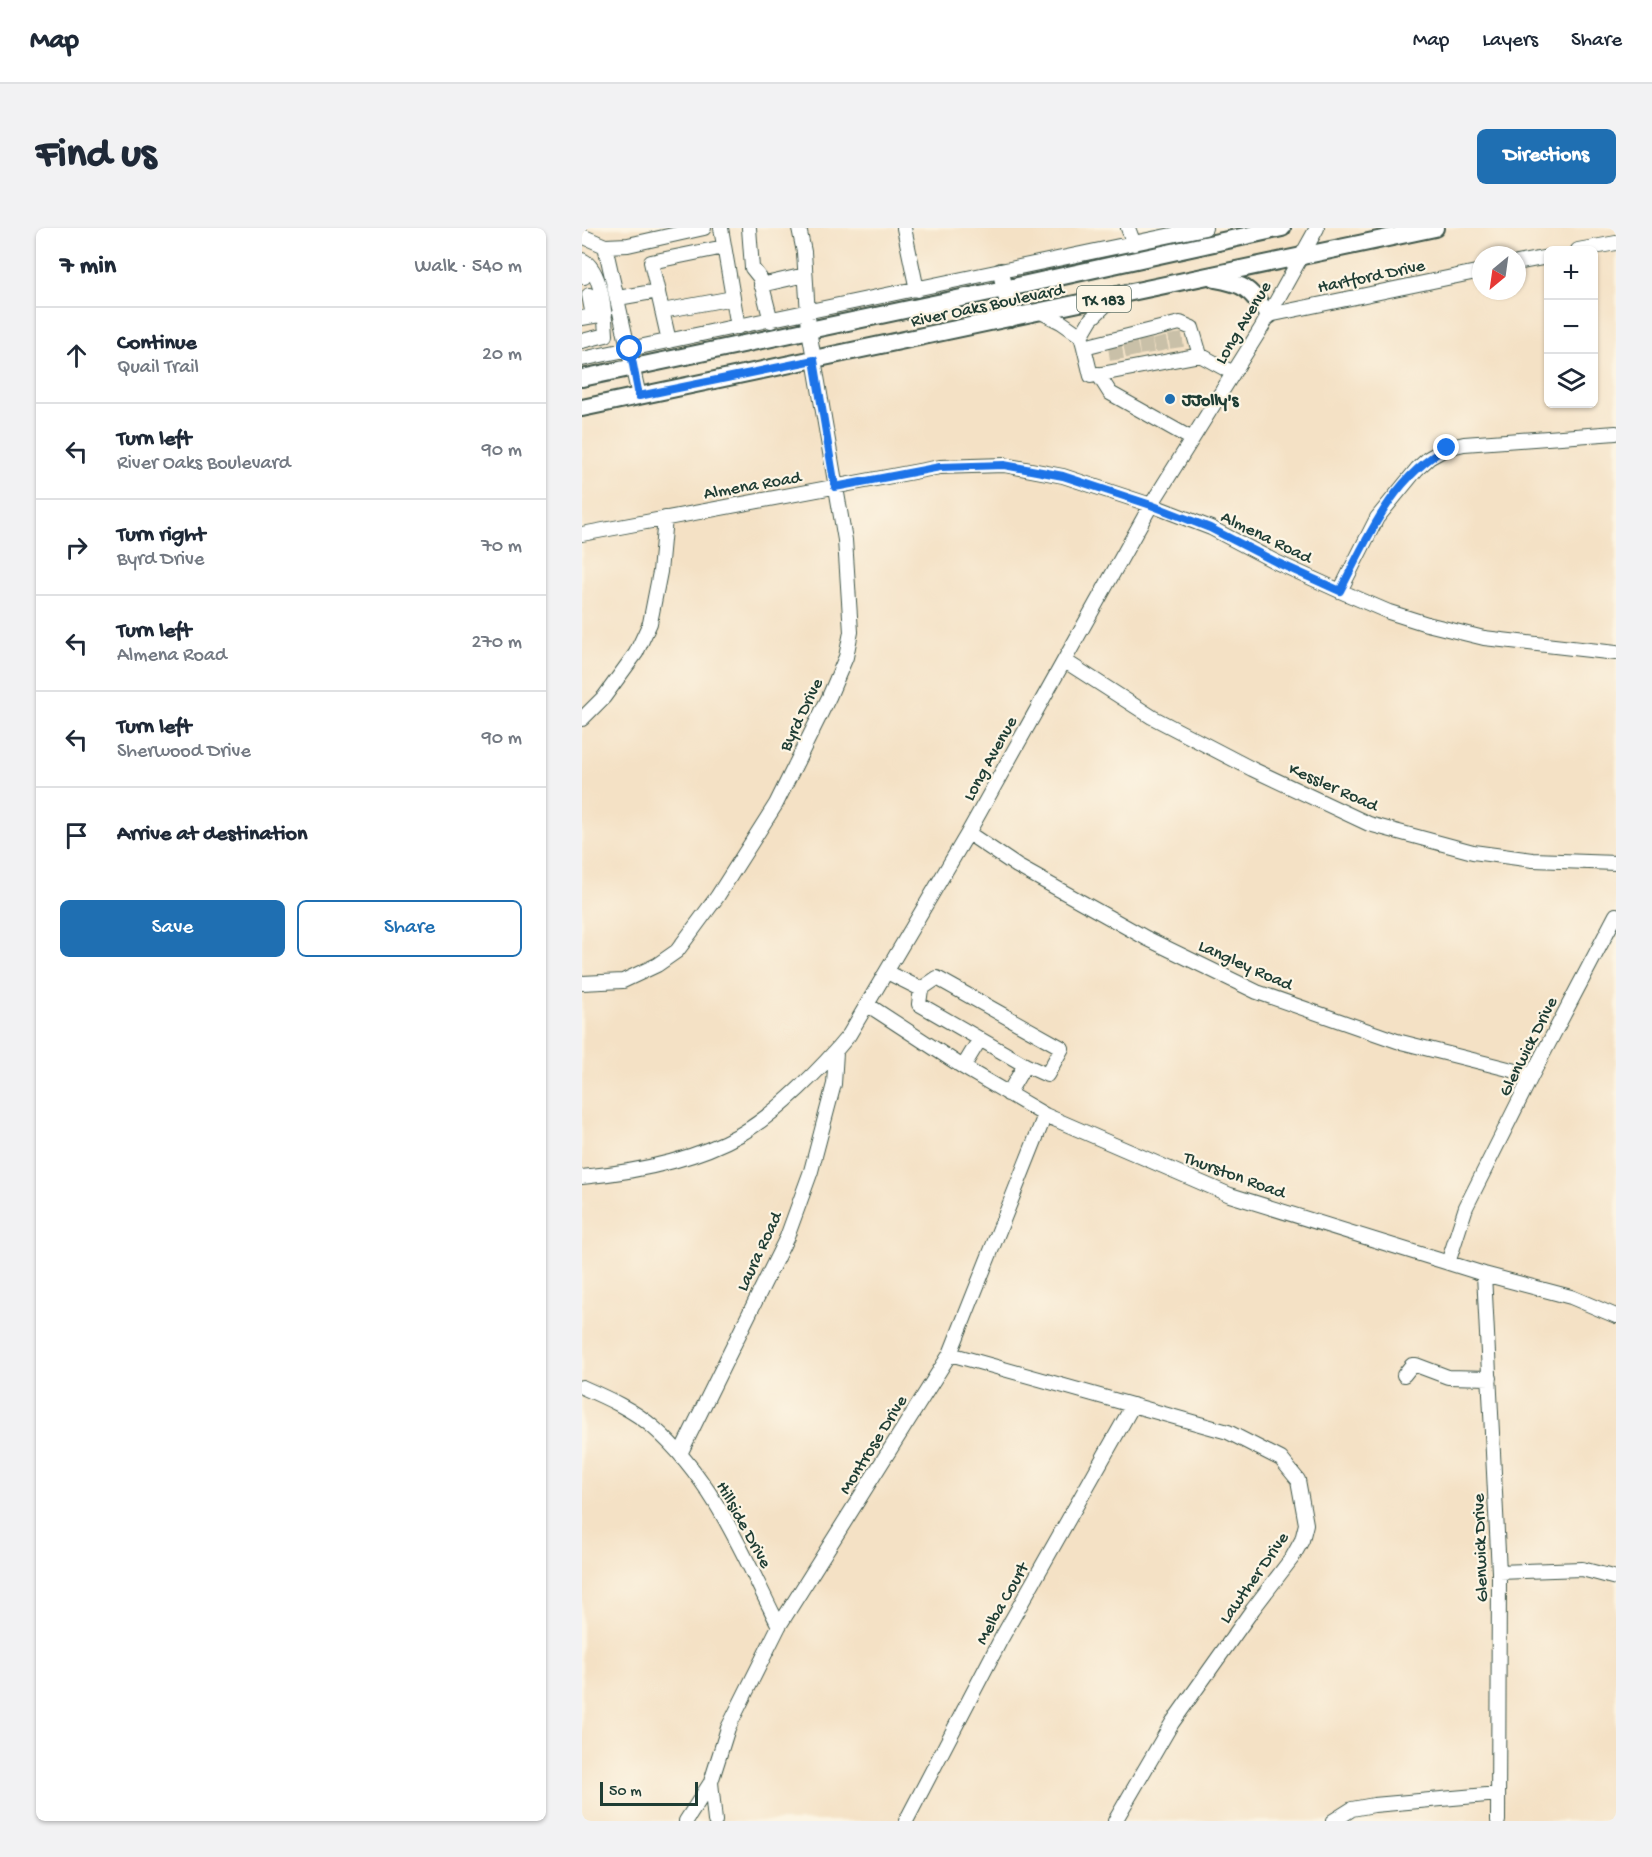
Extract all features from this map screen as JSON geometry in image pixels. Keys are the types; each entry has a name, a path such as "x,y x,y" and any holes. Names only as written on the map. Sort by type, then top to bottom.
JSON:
{"main road":[{"name":"River Oaks Boulevard","path":"582,378 1282,228"},
{"name":"River Oaks Boulevard","path":"582,408 1435,228"},
{"path":"1001,272 1011,318"},
{"path":"1205,278 1243,286 1269,315"}],"street":[{"path":"582,236 605,246 628,245 704,228"},
{"path":"721,228 738,327"},
{"path":"749,228 752,268 760,278 771,321"},
{"name":"Byrd Drive","path":"582,983 623,981 657,965 677,951 717,897 776,804 829,697 846,657 851,632 845,540 809,330 804,252 799,228"},
{"path":"903,228 917,290"},
{"path":"1128,228 1134,244"},
{"name":"River Oaks Boulevard","path":"582,359 1205,228"},
{"name":"Long Avenue","path":"582,1177 679,1160 742,1133 776,1108 836,1052 868,1005 968,833 1151,505 1269,315 1317,228"},
{"path":"1598,246 1616,243"},
{"path":"605,246 639,396"},
{"path":"669,341 651,262 724,247"},
{"path":"1526,261 1544,257"},
{"path":"582,260 589,263 595,271 593,316"},
{"name":"Hartford Drive","path":"1269,315 1472,273"},
{"path":"761,285 805,275"},
{"path":"618,298 658,291"},
{"path":"582,341 606,335 593,316 589,295"},
{"path":"1082,342 1091,319 1114,297"},
{"path":"662,311 733,298"},
{"path":"1041,312 1061,322 1082,342 1091,376 1118,365 1139,349 1176,341"},
{"path":"1176,341 1180,323 1192,328 1200,355"},
{"path":"1082,342 1114,343 1139,349 1176,341 1233,373"},
{"path":"1098,374 1110,393 1192,439"},
{"path":"1340,591 1377,518 1417,469 1429,458 1447,448 1464,444 1616,433"},
{"name":"Almena Road","path":"582,534 940,467 1004,465 1063,476 1151,505 1210,528 1276,562 1389,612 1484,638 1616,653"},
{"path":"582,719 604,697 636,652 650,623 660,572 665,518"},
{"name":"Kessler Road","path":"1065,661 1152,717 1252,769 1370,824 1473,852 1533,861 1616,863"},
{"name":"Langley Road","path":"968,833 1017,866 1136,932 1257,992 1397,1041 1532,1075"},
{"name":"Glenwick Drive","path":"1448,1263 1466,1207 1616,915"},
{"path":"887,972 921,989"},
{"path":"937,978 1062,1048 1047,1075 980,1039 919,1004 921,989 937,978"},
{"name":"Thurston Road","path":"868,1005 963,1067 1045,1115 1230,1195 1484,1274 1571,1297 1616,1316"},
{"path":"963,1067 980,1039"},
{"name":"Laura Road","path":"680,1454 788,1237 811,1171 834,1084 836,1052"},
{"path":"1008,1094 1025,1065"},
{"name":"Montrose Drive","path":"686,1821 711,1782 728,1728 779,1626 950,1354 1045,1115"},
{"name":"Glenwick Drive","path":"1484,1274 1499,1572 1498,1821"},
{"name":"Lawther Drive","path":"950,1354 1228,1432 1281,1459 1298,1479 1306,1524 1302,1540 1292,1558 1172,1724 1115,1821"},
{"path":"1404,1375 1412,1365 1416,1365 1448,1377 1490,1378"},
{"name":"Hillside Drive","path":"582,1387 638,1415 680,1454 718,1505 779,1626"},
{"name":"Melba Court","path":"906,1821 1001,1639 1133,1405"},
{"path":"1499,1572 1582,1569 1616,1578"},
{"name":"Montrose Drive","path":"711,1782 715,1821"},
{"path":"1333,1821 1352,1809 1374,1805 1498,1794"}],"tunnel":[{"path":"1175,334 1177,348"},
{"path":"1159,338 1162,351"},
{"path":"1145,340 1147,354"},
{"path":"1130,343 1133,357"},
{"path":"1115,346 1117,360"}],"place":[{"name":"JJolly's","path":"1170,399"}],"route":[{"path":"630,349 639,396 814,360 835,487 940,467 1004,465 1063,476 1151,505 1210,528 1276,562 1340,591 1377,518 1417,469 1429,458 1447,448"}]}
